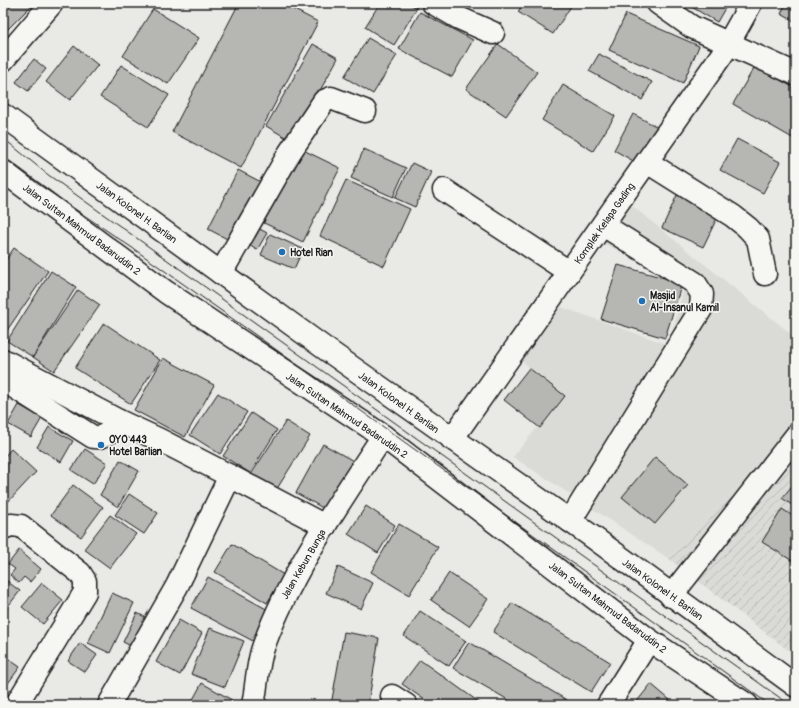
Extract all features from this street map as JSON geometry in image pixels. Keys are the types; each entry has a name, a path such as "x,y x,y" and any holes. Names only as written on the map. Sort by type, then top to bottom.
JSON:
{"main road":[{"path":"3,60 52,3"},
{"path":"433,3 459,18 493,33"},
{"path":"658,3 692,27 796,74"},
{"name":"Komplek Kelapa Gading","path":"452,439 729,45 751,3"},
{"path":"221,274 290,152 324,101 332,98 365,111"},
{"name":"Jalan Kolonel H. Barlian","path":"3,115 221,274 452,439 570,521 796,686"},
{"path":"647,162 733,216 748,228 758,240 765,274"},
{"name":"Jalan Sultan Mahmud Badaruddin 2","path":"3,171 166,292 382,436 649,640 747,705"},
{"path":"444,190 570,272"},
{"path":"570,521 701,309 702,294 695,283 603,225"},
{"path":"3,360 119,422 160,440 325,526"},
{"path":"3,380 93,437 105,436 119,422"},
{"name":"Jalan Kebun Bunga","path":"254,705 263,647 282,602 325,526 382,436"},
{"path":"672,596 792,448"},
{"path":"109,705 176,586 230,476"},
{"path":"3,528 11,525 21,526 80,573 85,581 84,592 16,705"},
{"path":"608,705 649,640"}],"shaded area":[{"path":"631,205 796,338 796,418 770,452 668,558 513,457 564,395 518,358 561,307 669,345 686,280 602,243"},
{"path":"796,418 796,641 788,650 668,558 770,452"}],"building":[{"path":"3,3 34,3 6,31 3,29"},
{"path":"239,3 281,3 318,22 241,168 172,132"},
{"path":"380,3 408,3 417,8 394,45 365,27"},
{"path":"523,3 573,3 553,34 518,12"},
{"path":"685,3 728,3 717,22"},
{"path":"786,3 796,3 796,22 781,14"},
{"path":"153,9 199,38 168,84 123,56"},
{"path":"420,12 473,40 452,77 399,49"},
{"path":"626,14 699,46 683,83 609,50"},
{"path":"368,38 397,55 373,94 344,77"},
{"path":"313,44 338,58 292,141 266,126"},
{"path":"498,44 537,72 506,116 466,89"},
{"path":"74,46 98,65 70,100 46,82"},
{"path":"599,54 652,82 642,100 589,71"},
{"path":"34,59 46,69 28,91 16,82"},
{"path":"121,65 169,95 148,127 100,97"},
{"path":"755,66 796,89 796,140 733,104"},
{"path":"563,85 615,116 593,151 542,120"},
{"path":"633,114 663,130 642,166 614,150"},
{"path":"737,139 780,162 763,193 720,170"},
{"path":"297,147 340,168 303,242 260,221"},
{"path":"364,149 406,168 393,197 351,178"},
{"path":"412,163 431,172 415,207 395,198"},
{"path":"238,170 261,182 231,241 208,229"},
{"path":"346,180 410,209 384,266 320,236"},
{"path":"677,195 719,214 703,247 662,228"},
{"path":"251,224 267,233 257,250 242,241"},
{"name":"Hotel Rian","path":"270,234 303,249 294,269 261,255"},
{"path":"14,248 48,271 3,336 3,264"},
{"name":"Masjid Al-Insanul Kamil","path":"618,265 682,283 665,338 601,319"},
{"path":"51,271 76,287 33,357 7,341"},
{"path":"78,290 100,305 54,371 33,357"},
{"path":"104,323 160,360 131,404 75,368"},
{"path":"163,358 214,385 185,437 134,410"},
{"path":"529,368 565,396 540,428 504,400"},
{"path":"218,393 247,412 220,454 190,435"},
{"path":"19,405 42,418 31,437 8,424"},
{"path":"251,413 277,430 250,473 223,456"},
{"path":"286,421 310,436 273,495 248,479"},
{"path":"49,427 73,441 61,462 37,447"},
{"path":"323,444 357,463 330,512 296,493"},
{"path":"11,449 36,472 6,504 3,502 3,458"},
{"path":"85,449 107,463 93,484 71,470"},
{"path":"655,457 688,485 655,524 622,497"},
{"path":"120,460 139,471 118,507 100,495"},
{"path":"796,481 796,508 782,498"},
{"path":"73,485 103,507 81,537 51,515"},
{"path":"129,494 158,513 144,534 115,515"},
{"path":"366,506 395,525 378,553 348,534"},
{"path":"782,509 796,518 796,563 762,542"},
{"path":"110,515 136,534 110,568 84,549"},
{"path":"399,524 438,547 409,595 371,572"},
{"path":"232,544 284,575 267,603 215,572"},
{"path":"19,550 41,569 30,582 24,577 19,583 10,575 15,569 8,564"},
{"path":"338,567 373,583 361,609 326,593"},
{"path":"449,573 488,599 469,626 431,600"},
{"path":"208,577 270,611 253,641 191,608"},
{"path":"3,578 20,591 5,610 3,608"},
{"path":"42,583 63,600 43,624 22,607"},
{"path":"112,593 134,603 110,653 88,643"},
{"path":"512,603 610,662 591,692 493,632"},
{"path":"420,611 466,641 449,666 404,636"},
{"path":"137,613 151,620 137,649 123,642"},
{"path":"179,620 202,633 180,675 156,662"},
{"path":"210,628 244,641 225,687 191,674"},
{"path":"344,632 379,638 368,705 331,705"},
{"path":"469,642 575,705 517,705 453,668"},
{"path":"80,643 97,655 85,672 68,661"},
{"path":"3,655 20,667 3,690"},
{"path":"420,660 483,705 432,705 402,684"},
{"path":"202,683 232,700 229,705 190,705"},
{"path":"651,684 670,700 666,705 634,705"}],"tram line":[{"path":"3,138 47,174 790,705"},
{"path":"3,157 38,184 131,247 264,341 770,705"}],"place":[{"name":"Hotel Rian","path":"282,252"},
{"name":"Masjid Al-Insanul Kamil","path":"642,301"},
{"name":"OYO 443 Hotel Barlian","path":"101,445"}]}
